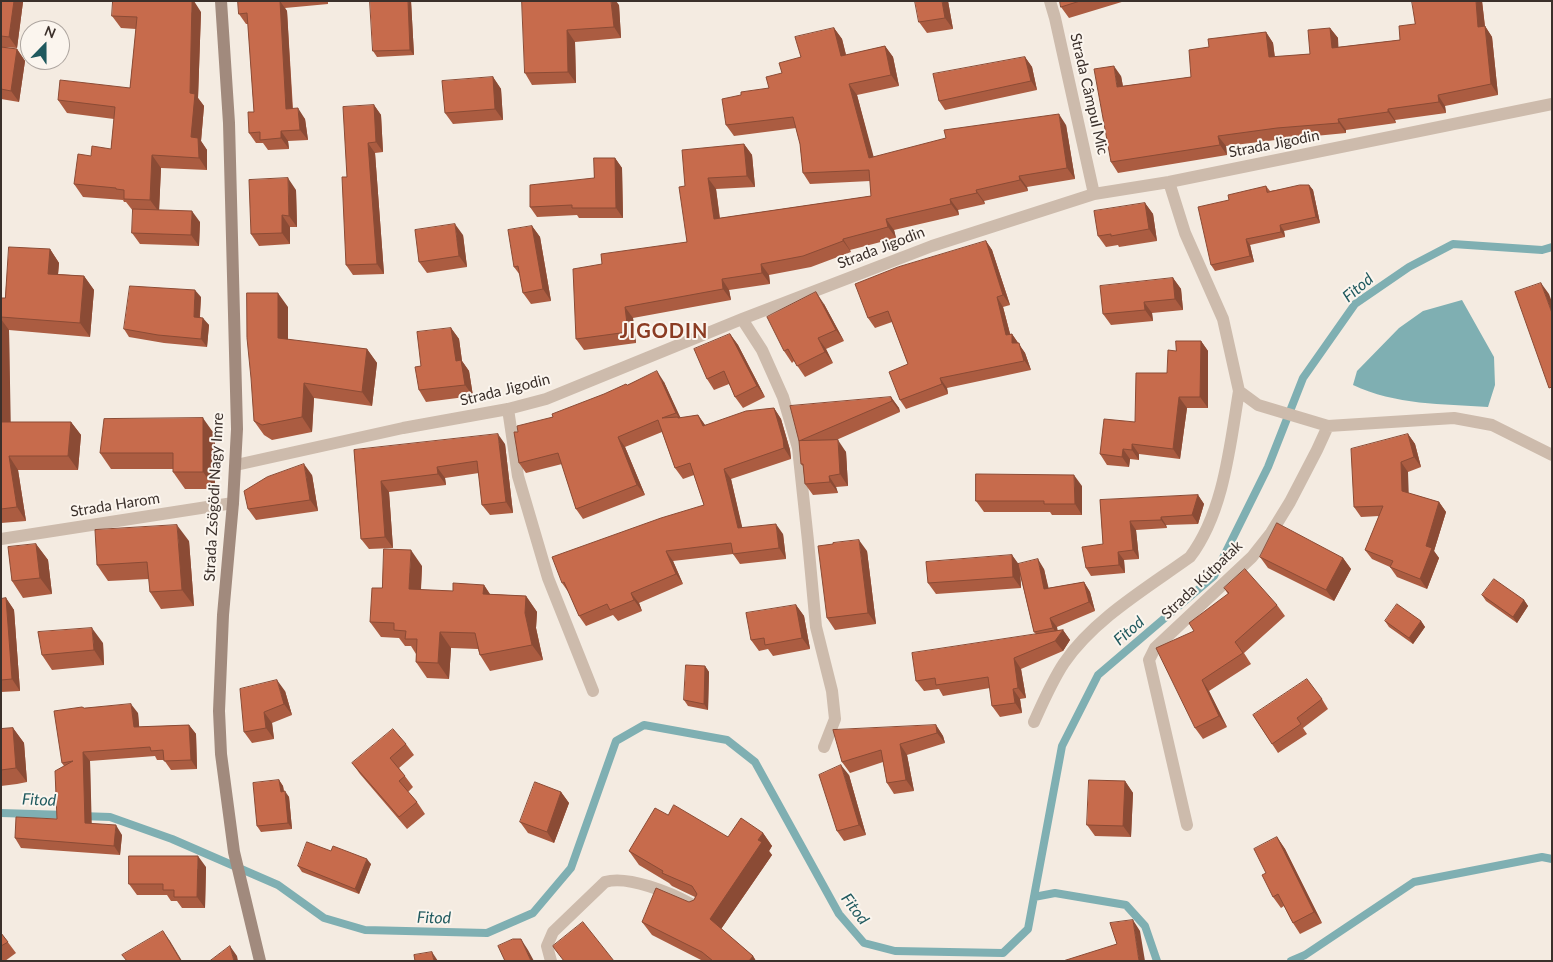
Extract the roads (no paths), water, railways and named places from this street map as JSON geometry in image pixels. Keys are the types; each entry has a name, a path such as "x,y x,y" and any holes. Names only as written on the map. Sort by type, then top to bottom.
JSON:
{"main road":[{"name":"Strada Zsögödi Nagy Imre","path":"221,1 230,132 237,429 236,465 223,615 219,711 221,754 234,852 260,961"}],"street":[{"name":"Strada Câmpul Mic","path":"1050,1 1094,194"},
{"name":"Strada Jigodin","path":"236,465 403,428 508,409 546,399 742,319 932,246 1094,194 1169,182 1552,104"},
{"name":"Strada Kútpatak","path":"1034,722 1064,663 1090,633 1112,614 1190,557 1199,544 1217,501 1230,446 1239,391 1223,320 1185,233 1169,182"},
{"path":"742,319 762,350 783,398 798,448 816,627 832,691 835,719 824,747"},
{"path":"1239,391 1258,405 1328,426 1454,418 1492,425 1552,455"},
{"path":"508,409 518,476 548,578 594,692"},
{"name":"Strada Kútpatak","path":"1187,825 1149,660 1155,648 1252,556 1270,533 1290,502 1328,426"},
{"name":"Strada Harom","path":"1,539 233,503"},
{"path":"551,961 547,946 553,932 605,882 623,880 667,892 698,907"}],"water":[{"path":"1462,300 1494,357 1495,385 1488,407 1402,400 1369,392 1353,385 1357,371 1399,328 1423,311"}],"waterway":[{"name":"Fitod","path":"81,816 110,817 172,839 278,885 324,918 365,930 487,933 533,913 571,868 616,741 644,725 727,740 755,762 839,914 864,943 895,951 1003,953 1028,929 1062,746 1098,675 1214,576 1268,467 1303,378 1355,304 1409,267 1453,244 1542,250 1552,247"},
{"name":"Fitod","path":"1,813 67,815"},
{"path":"1291,961 1305,955 1414,882 1542,857 1552,859"},
{"path":"1034,897 1055,893 1126,905 1145,926 1157,961"}],"district":[{"name":"JIGODIN","path":"664,332"}]}
